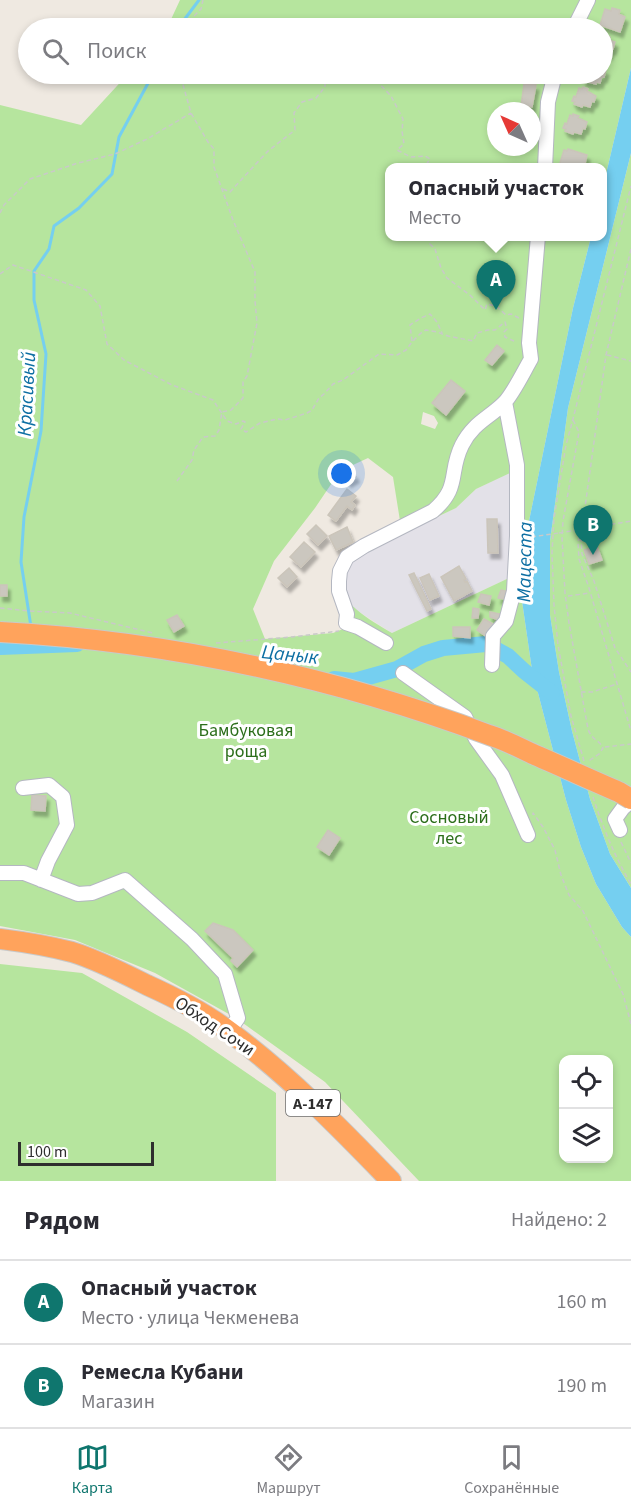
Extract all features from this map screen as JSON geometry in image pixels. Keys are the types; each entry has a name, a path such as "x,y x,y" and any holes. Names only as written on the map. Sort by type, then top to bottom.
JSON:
{"highway":[{"path":"0,632 44,634 190,654 271,670 370,696 491,735 631,800"},
{"name":"Обход Сочи","path":"0,939 23,941 73,953 95,961 177,999 229,1031 322,1111 391,1181"}],"street":[{"path":"579,18 588,0"},
{"path":"545,163 548,102 552,84"},
{"path":"386,643 346,623 347,614 339,591 340,571 347,557 363,546 441,505 452,487 457,457 463,443 476,424 505,402 531,359 530,320 538,241"},
{"path":"492,665 493,636 506,621 514,591 517,536 517,465 505,402"},
{"path":"403,674 465,717 476,739 502,775 528,835"},
{"path":"23,788 49,785 63,797 67,825 41,880"},
{"path":"620,830 615,819 631,800"},
{"path":"0,873 24,873 78,894 92,892 125,880 192,939 225,974 238,1017 229,1031"}],"path":[{"path":"192,18 201,9 203,0"},
{"path":"183,84 191,113 214,149 214,167 232,219 255,273 257,323 247,376 243,382 243,398 231,410 222,412"},
{"path":"222,189 230,192 268,151 295,130 294,113 302,102 316,98 325,84"},
{"path":"380,84 391,96 403,119 404,144 397,150 411,157 424,156 430,159 427,163"},
{"path":"0,213 4,205 30,179 78,163 115,154 147,139 191,113"},
{"path":"584,762 571,716 558,645 552,563 554,518 566,445 631,186"},
{"path":"430,241 447,278 485,309 487,304 496,306 506,315 511,314 530,320"},
{"path":"631,249 606,355 582,529 577,549 631,731"},
{"path":"0,274 13,266 86,290 100,306 107,344 123,360 172,385 213,400 227,421 236,424 245,422 241,429 246,432 260,423 277,419 285,420 307,413 333,384 344,380 378,354 397,355 406,350 426,330 474,341 477,333 495,330 505,322 507,328 504,332 505,338 515,342 529,343"},
{"path":"412,342 410,325 430,314 437,322 442,335"},
{"path":"606,355 631,361"},
{"path":"177,481 192,460 194,450 203,437 215,436 219,430 222,412"},
{"path":"573,419 579,432 560,533 566,596 588,729 590,736 603,748"},
{"path":"524,538 631,521"},
{"path":"580,534 582,554 594,581 615,648 631,672"},
{"path":"566,596 590,593"},
{"path":"0,608 70,613 157,634"},
{"path":"211,643 221,644 338,632 346,623"},
{"path":"581,692 592,692 617,684"},
{"path":"589,766 590,760 603,748 631,744"},
{"path":"591,789 613,851 631,885"},
{"path":"528,835 533,813 555,850 569,895 583,911 623,994 631,1024"}],"shaded area":[{"path":"511,472 511,577 392,633 353,608 345,597 341,581 352,557 456,508 476,489"}],"green space":[{"path":"180,0 631,0 631,68 607,170 607,163 385,163 385,241 590,241 573,308 529,521 522,601 532,670 566,800 581,847 596,884 622,927 631,937 631,1181 419,1181 325,1082 236,1018 155,973 75,940 0,926 0,105 81,125 119,84 613,84 613,18 172,18","holes":["423,412 434,416 438,423 435,429 421,424","368,458 393,477 401,527 360,548 343,563 339,583 347,619 343,629 333,633 265,639 253,609 274,561 340,471","510,473 511,577 392,633 368,618 345,597 342,580 352,557 456,508 476,489"]},
{"path":"631,153 631,888 610,854 590,799 572,731 550,615 550,541 568,408"},
{"path":"0,964 82,973 187,1032 276,1093 276,1181 0,1181"}],"water":[{"path":"631,68 631,153 568,408 550,541 550,615 559,672 590,799 610,854 631,888 631,937 622,927 596,884 581,847 566,800 532,670 522,601 529,521 573,308 590,241 607,241 607,170"}],"building":[{"path":"612,8 620,10 619,14 625,17 620,32 613,30 613,18 602,18 605,9 611,11"},
{"path":"524,84 536,85 533,102 522,102"},
{"path":"583,87 596,96 590,107 583,105 582,107 572,101 579,88"},
{"path":"573,114 587,122 581,134 574,132 573,134 563,128 570,115 573,116"},
{"path":"568,149 587,155 585,163 560,163 564,150"},
{"path":"497,345 504,351 492,365 485,360"},
{"path":"451,380 465,391 446,415 432,403"},
{"path":"354,473 356,477 348,482 346,477"},
{"path":"347,489 356,496 351,502 355,505 352,510 347,506 336,521 328,515"},
{"path":"487,519 497,519 498,553 488,553"},
{"path":"316,525 327,536 318,545 307,534"},
{"path":"347,527 353,542 336,550 329,536"},
{"path":"304,542 315,552 301,567 290,557"},
{"path":"597,546 602,560 589,564 584,550"},
{"path":"459,566 466,579 465,582 467,581 472,591 454,601 441,577"},
{"path":"289,568 297,577 287,587 278,578"},
{"path":"414,573 431,609 427,611 409,575"},
{"path":"429,574 439,596 430,600 420,578"},
{"path":"0,585 7,585 7,596 0,596"},
{"path":"501,590 506,591 503,599 498,598"},
{"path":"481,594 491,596 489,605 478,602"},
{"path":"473,608 479,609 478,618 472,618"},
{"path":"490,612 500,614 499,620 490,617"},
{"path":"177,615 184,626 174,632 167,620"},
{"path":"484,619 495,625 487,637 477,630"},
{"path":"453,627 470,627 470,638 453,636"},
{"path":"32,795 46,796 45,811 31,810"},
{"path":"328,830 340,838 329,855 317,847"},
{"path":"213,923 233,930 253,950 237,967 231,961 233,958 205,931"}],"waterway":[{"path":"186,18 199,0"},
{"name":"Красивый","path":"31,627 21,562 24,517 41,431 46,354 34,300 34,271 49,249 54,226 79,208 112,174 119,137 148,84"},
{"name":"Цанык","path":"0,647 77,644"},
{"name":"Цанык","path":"334,679 354,681 397,669 424,654 443,648 486,644 508,656 552,693"}],"place":[{"name":"Опасный участок","path":"496,310"},
{"name":"Ремесла Кубани","path":"593,555"}],"water label":[{"name":"Мацеста","path":"524,562"}],"park label":[{"name":"Бамбуковая роща","path":"246,740"},
{"name":"Сосновый лес","path":"449,827"}]}
